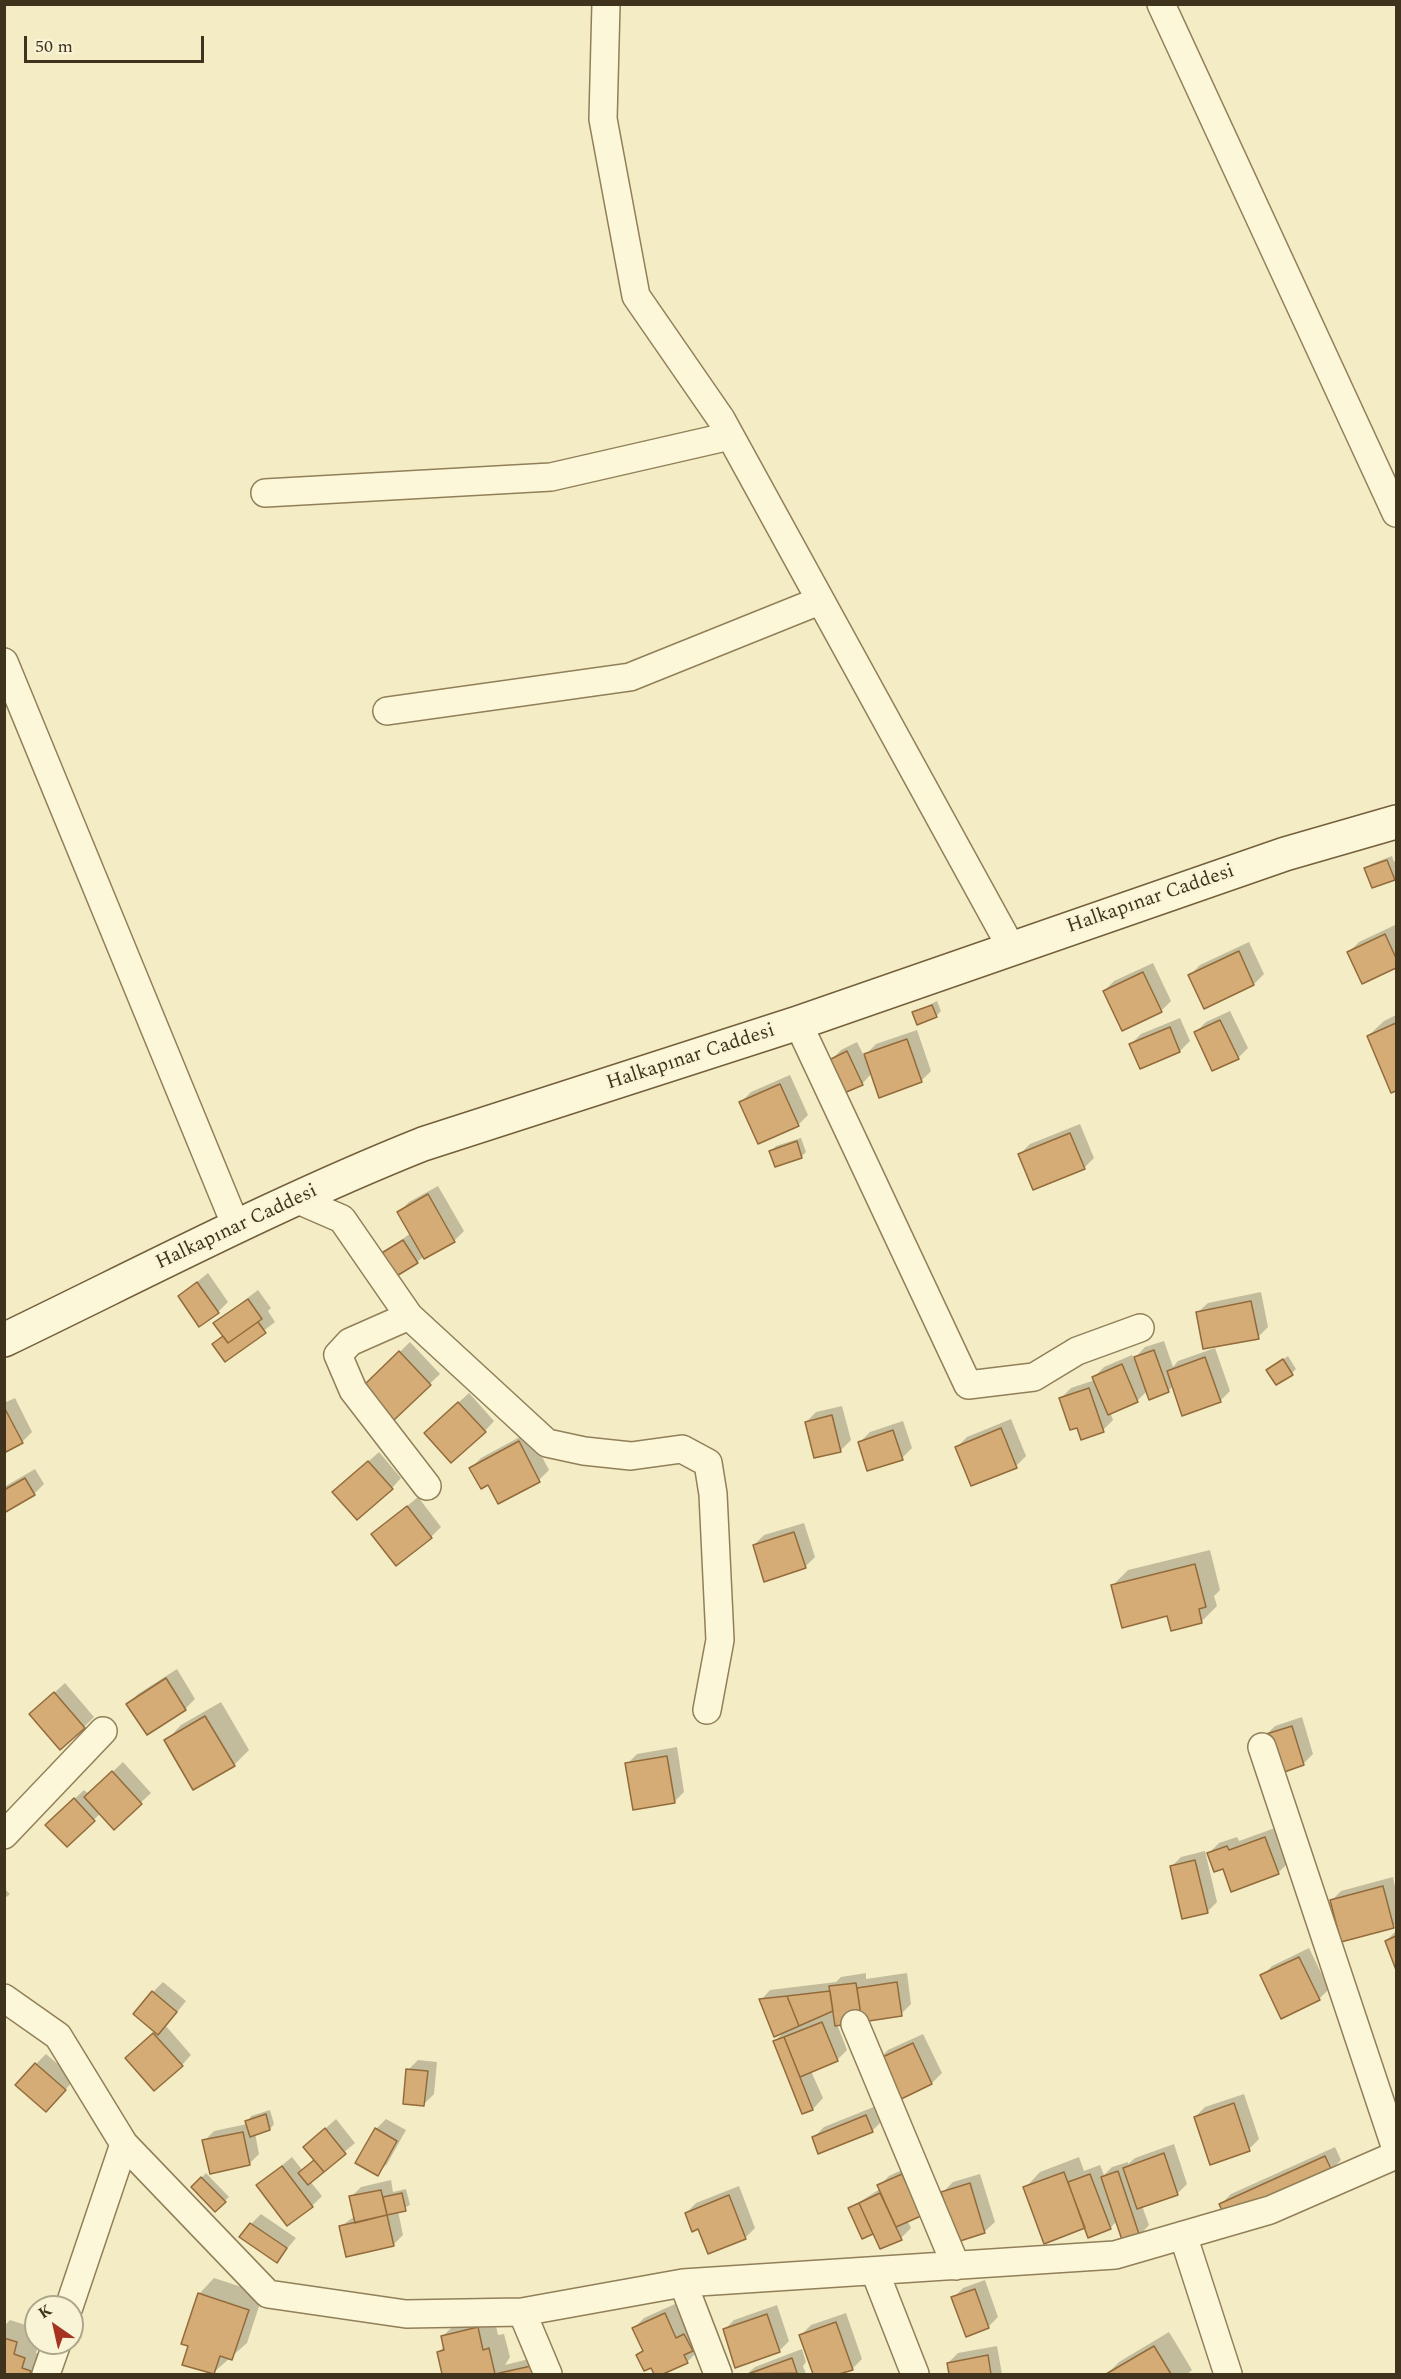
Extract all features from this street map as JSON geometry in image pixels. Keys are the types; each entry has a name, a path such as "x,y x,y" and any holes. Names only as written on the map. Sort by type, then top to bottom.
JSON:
{"main road":[{"name":"Halkapınar Caddesi","path":"4,1340 236,1226 423,1144 798,1023 1285,854 1396,822"}],"street":[{"path":"606,4 603,119 636,296 730,436 1012,949"},
{"path":"1161,4 1396,513"},
{"path":"265,493 551,477 730,436"},
{"path":"387,711 630,677 819,601"},
{"path":"4,662 236,1226"},
{"path":"798,1023 968,1385 1034,1377 1077,1351 1140,1328"},
{"path":"296,1199 342,1219 409,1316 547,1443 584,1451 631,1456 682,1449 708,1463 713,1494 720,1640 707,1710"},
{"path":"409,1316 350,1342 338,1355 353,1390 427,1486"},
{"path":"4,1835 104,1731"},
{"path":"1263,1747 1396,2149"},
{"path":"4,1998 58,2036 124,2144 268,2294 406,2314 522,2312 683,2283 1115,2255 1270,2210 1396,2155"},
{"path":"855,2024 956,2266"},
{"path":"73,2295 124,2144"},
{"path":"1183,2235 1228,2374"},
{"path":"875,2272 915,2374"},
{"path":"683,2283 718,2374"},
{"path":"522,2312 548,2374"},
{"path":"46,2374 53,2355"}],"building":[{"path":"1387,860 1395,880 1372,888 1364,868"},
{"path":"1385,934 1396,958 1396,968 1362,984 1347,952"},
{"path":"1239,951 1254,985 1204,1009 1188,975"},
{"path":"1143,972 1162,1012 1122,1031 1103,991"},
{"path":"932,1005 937,1017 917,1025 912,1012"},
{"path":"1220,1020 1239,1059 1212,1071 1194,1032"},
{"path":"1396,1023 1396,1091 1391,1093 1367,1036"},
{"path":"1170,1027 1180,1052 1140,1069 1129,1044"},
{"path":"907,1039 922,1082 879,1098 864,1054"},
{"path":"847,1051 863,1085 844,1093 829,1060"},
{"path":"780,1084 799,1126 758,1144 739,1102"},
{"path":"1070,1133 1085,1169 1033,1190 1018,1154"},
{"path":"797,1141 802,1158 775,1167 769,1151"},
{"path":"428,1194 455,1242 424,1259 397,1212"},
{"path":"403,1240 418,1263 395,1277 380,1254"},
{"path":"197,1282 219,1313 199,1327 178,1296"},
{"path":"248,1299 262,1319 228,1343 213,1323"},
{"path":"1251,1301 1259,1339 1203,1349 1196,1312"},
{"path":"258,1322 266,1333 225,1362 212,1344 223,1336 228,1343"},
{"path":"1154,1350 1169,1392 1149,1400 1134,1357"},
{"path":"399,1351 431,1385 394,1420 362,1387"},
{"path":"1205,1357 1221,1402 1182,1416 1167,1371"},
{"path":"1283,1359 1293,1375 1276,1385 1266,1370"},
{"path":"1122,1364 1138,1402 1108,1415 1092,1377"},
{"path":"1089,1388 1104,1432 1081,1440 1077,1428 1070,1430 1059,1398"},
{"path":"458,1402 486,1432 451,1463 424,1433"},
{"path":"4,1407 23,1443 4,1453"},
{"path":"832,1415 841,1452 814,1458 805,1422"},
{"path":"1001,1428 1017,1468 971,1486 955,1447"},
{"path":"893,1430 903,1460 867,1471 858,1442"},
{"path":"519,1441 540,1482 498,1504 488,1485 481,1489 469,1468"},
{"path":"368,1461 393,1489 357,1520 332,1492"},
{"path":"25,1478 35,1495 4,1513 4,1490"},
{"path":"407,1506 432,1538 396,1566 371,1534"},
{"path":"794,1532 806,1568 764,1582 753,1545"},
{"path":"1195,1564 1206,1607 1199,1609 1202,1623 1171,1631 1167,1616 1122,1628 1111,1585"},
{"path":"166,1678 186,1710 147,1735 126,1704"},
{"path":"54,1692 85,1728 60,1750 29,1714"},
{"path":"205,1716 235,1766 193,1790 164,1740"},
{"path":"1292,1726 1304,1765 1276,1775 1263,1735"},
{"path":"667,1756 675,1803 633,1810 625,1763"},
{"path":"112,1771 142,1804 114,1830 84,1797"},
{"path":"74,1798 95,1821 67,1847 45,1825"},
{"path":"1265,1837 1279,1874 1231,1892 1223,1869 1214,1872 1207,1853 1227,1846 1229,1850"},
{"path":"1195,1860 1208,1913 1182,1919 1170,1866"},
{"path":"1383,1886 1394,1928 1341,1942 1330,1900"},
{"path":"1396,1936 1396,1970 1385,1941"},
{"path":"1299,1957 1320,2000 1281,2019 1260,1975"},
{"path":"897,1982 902,2016 862,2022 857,1988"},
{"path":"856,1983 862,2022 835,2026 829,1986"},
{"path":"152,1991 177,2012 158,2035 133,2014"},
{"path":"830,1991 833,2011 799,2026 787,1996"},
{"path":"787,1996 799,2026 774,2037 759,1999"},
{"path":"822,2022 838,2061 800,2077 784,2037"},
{"path":"153,2033 183,2066 154,2091 125,2058"},
{"path":"784,2037 813,2110 802,2114 773,2041"},
{"path":"913,2043 932,2084 895,2102 876,2060"},
{"path":"35,2063 66,2090 46,2112 15,2085"},
{"path":"406,2069 428,2071 424,2106 403,2104"},
{"path":"1234,2103 1250,2151 1210,2165 1194,2117"},
{"path":"266,2114 270,2130 250,2137 245,2121"},
{"path":"866,2115 873,2132 818,2154 812,2137"},
{"path":"325,2128 346,2154 324,2172 303,2147"},
{"path":"375,2128 397,2141 378,2176 355,2163"},
{"path":"243,2132 250,2165 210,2174 202,2140"},
{"path":"1164,2153 1178,2195 1137,2209 1123,2168"},
{"path":"1325,2156 1332,2171 1226,2219 1219,2204"},
{"path":"314,2160 324,2172 308,2185 298,2173"},
{"path":"282,2166 313,2207 287,2226 256,2185"},
{"path":"1118,2171 1140,2237 1123,2243 1101,2177"},
{"path":"1064,2172 1085,2228 1044,2244 1023,2187"},
{"path":"902,2174 921,2216 896,2227 877,2185"},
{"path":"1090,2174 1111,2229 1088,2238 1068,2182"},
{"path":"201,2177 226,2202 215,2212 191,2187"},
{"path":"970,2183 985,2233 957,2242 941,2192"},
{"path":"381,2190 387,2215 355,2223 349,2196"},
{"path":"402,2193 406,2211 387,2215 383,2197"},
{"path":"880,2193 902,2240 880,2249 859,2203"},
{"path":"729,2195 746,2239 708,2254 698,2229 692,2232 685,2213"},
{"path":"859,2203 873,2234 862,2239 848,2208"},
{"path":"387,2215 394,2246 346,2257 339,2226"},
{"path":"250,2223 287,2248 277,2263 239,2237"},
{"path":"975,2289 989,2328 966,2337 951,2297"},
{"path":"198,2293 249,2310 232,2360 220,2356 214,2374 182,2365 188,2346 181,2344"},
{"path":"665,2313 676,2338 684,2334 693,2351 684,2355 688,2363 663,2374 654,2374 651,2368 644,2371 636,2355 643,2351 632,2328"},
{"path":"767,2314 780,2352 735,2368 723,2329"},
{"path":"836,2322 853,2370 839,2374 813,2374 799,2335"},
{"path":"478,2327 483,2350 489,2348 495,2374 442,2374 437,2352 444,2350 441,2336"},
{"path":"4,2338 17,2342 14,2354 25,2358 22,2368 31,2371 30,2374 4,2374"},
{"path":"1154,2346 1171,2374 1106,2374"},
{"path":"988,2355 991,2374 949,2374 947,2363"},
{"path":"792,2358 797,2373 748,2374"},
{"path":"531,2366 533,2374 495,2374"}]}
